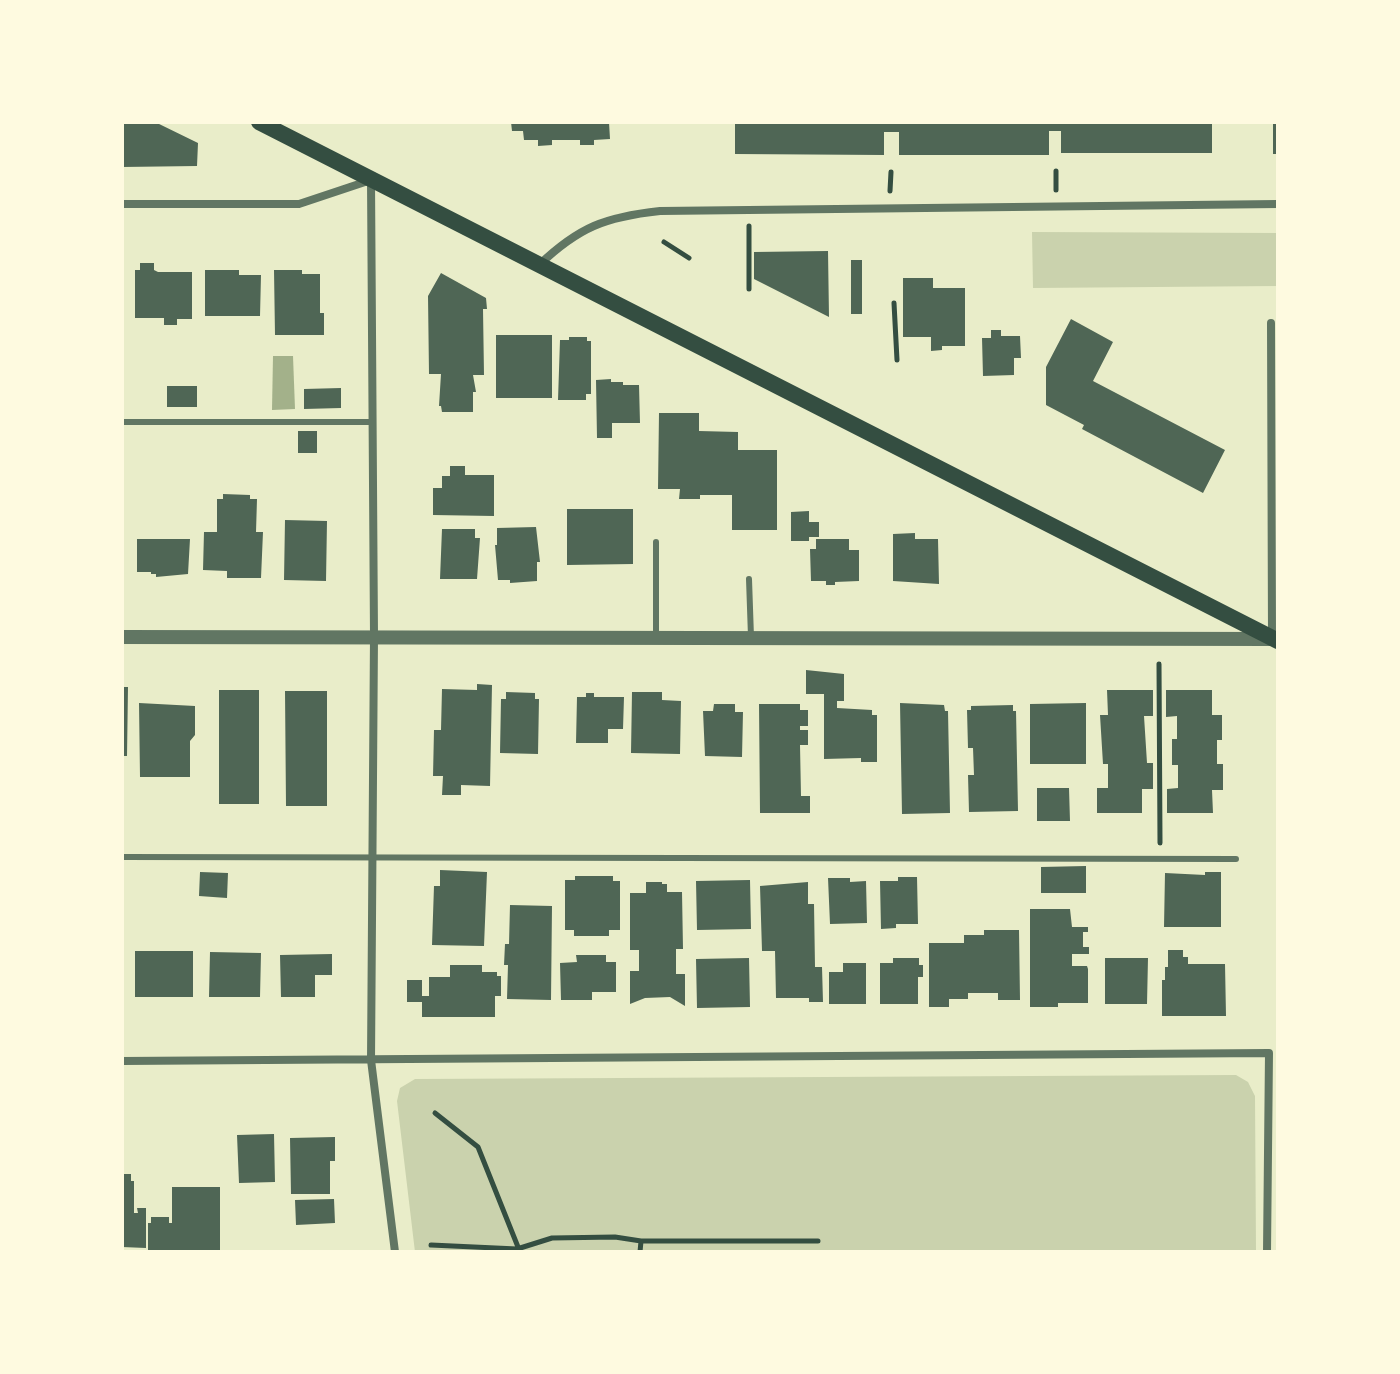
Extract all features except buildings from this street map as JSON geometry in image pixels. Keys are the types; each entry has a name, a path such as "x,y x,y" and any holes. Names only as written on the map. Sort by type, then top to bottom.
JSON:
{"main road":[{"path":"259,122 1275,640"}],"street":[{"path":"122,204 299,204 371,180 374,636 371,1060 395,1252"},
{"path":"539,265 580,232 617,215 660,211 1278,204"},
{"path":"122,637 1275,640 1275,415 1271,323"},
{"path":"122,1061 1269,1053 1267,1252"}],"lane":[{"path":"122,422 372,422"},
{"path":"656,542 656,637"},
{"path":"749,579 751,637"},
{"path":"122,857 1236,859"}],"path":[{"path":"664,242 689,258"},
{"path":"749,247 749,289"},
{"path":"894,303 897,360"},
{"path":"1159,664 1161,858"},
{"path":"435,1113 478,1147 519,1250"},
{"path":"431,1245 519,1250 552,1238 615,1237 641,1241 818,1241"},
{"path":"640,1252 641,1241"}],"shaded area":[{"path":"1032,232 1278,233 1278,286 1033,288"},
{"path":"273,356 293,356 295,409 272,410"},
{"path":"1236,1075 1248,1082 1255,1096 1256,1252 415,1252 397,1101 400,1088 415,1079"}]}
